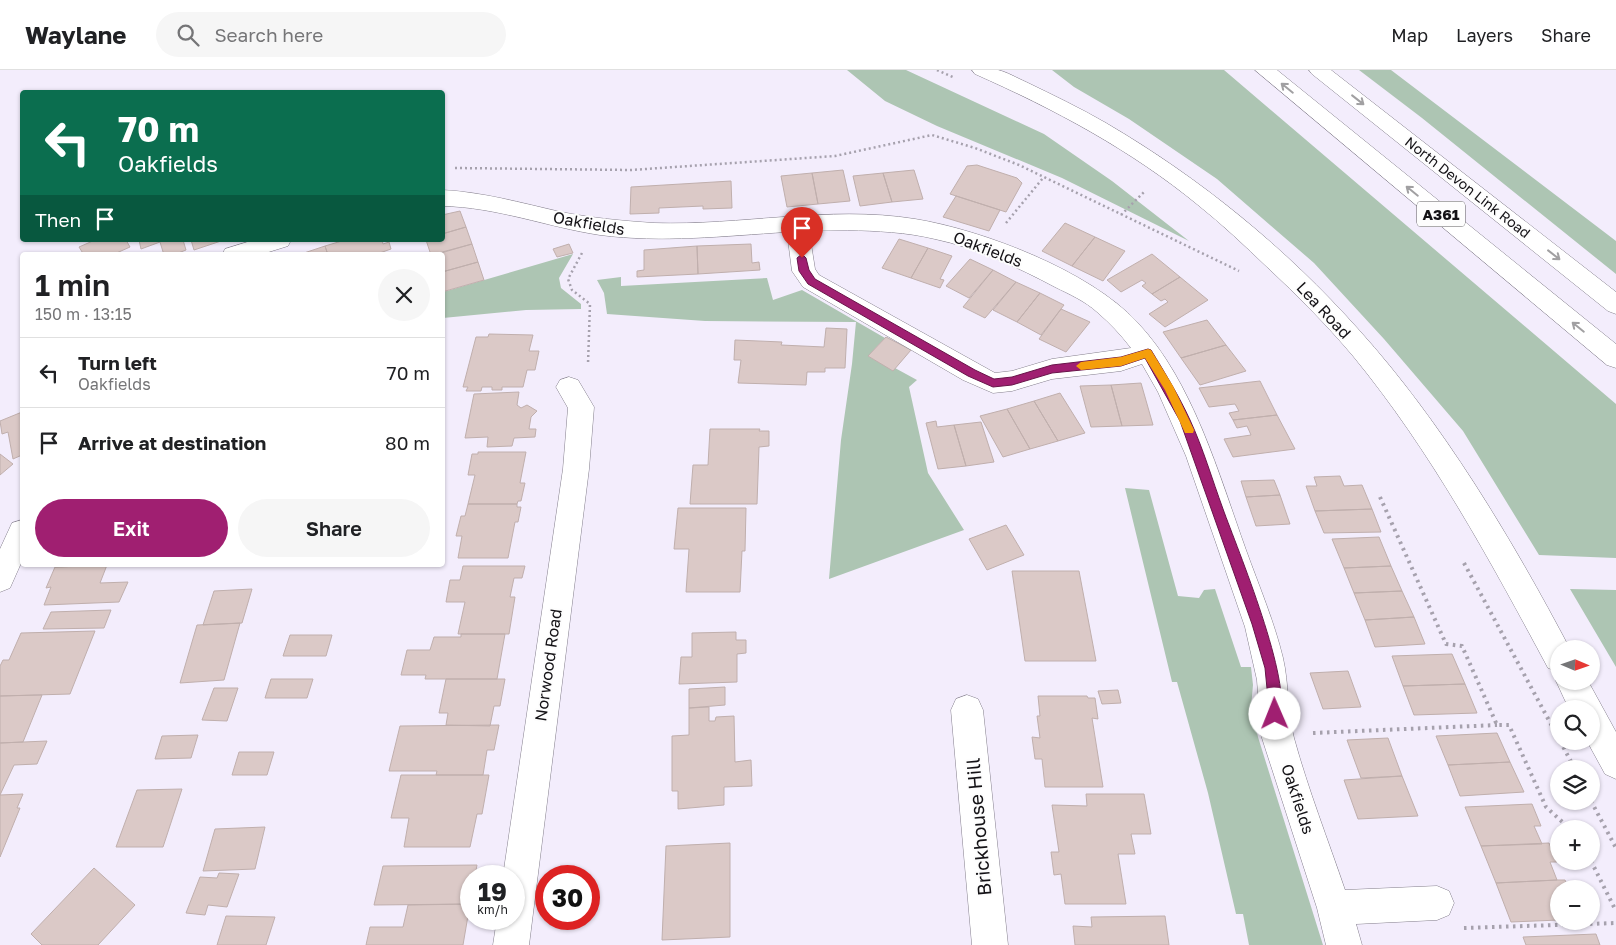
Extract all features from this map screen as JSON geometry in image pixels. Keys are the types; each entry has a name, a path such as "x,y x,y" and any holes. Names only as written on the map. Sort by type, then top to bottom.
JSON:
{"main road":[{"name":"A361","path":"1265,70 1616,358"},
{"name":"North Devon Link Road","path":"1320,70 1616,305"},
{"name":"Lea Road","path":"972,76 1013,83 1065,109 1157,165 1197,192 1311,294 1373,363 1417,421 1454,478 1525,596 1550,642"},
{"name":"Oakfields","path":"445,198 477,199 596,226 625,230 672,232 849,222 892,224 940,231 970,240 1032,266 1083,291 1106,306 1126,326 1148,353 1186,421 1258,624 1271,668 1275,695 1277,735 1334,908 1344,945"},
{"path":"797,225 804,271 811,281 972,373 993,383 1012,381 1052,369 1121,362 1148,353"},
{"path":"242,252 274,242"},
{"name":"Norwood Road","path":"511,945 576,469 581,407 569,388"},
{"path":"0,580 20,536"},
{"name":"Brickhouse Hill","path":"967,710 990,945"},
{"path":"1600,735 1616,764"},
{"path":"1334,908 1437,903"}],"path":[{"path":"936,70 972,76"},
{"path":"452,168 631,170 835,156 932,135 975,148 1019,165 1121,215 1247,273"},
{"path":"1013,215 1044,178"},
{"path":"1121,215 1151,186"},
{"path":"569,388 588,365 591,316 590,304 572,290 568,279 596,226"},
{"path":"1380,497 1446,644 1462,646 1497,724"},
{"path":"1462,559 1550,723"},
{"path":"1350,732 1497,724 1509,725 1546,807 1560,820"},
{"path":"1596,810 1616,848"},
{"path":"1596,870 1616,911"},
{"path":"1437,903 1457,928 1616,923"}],"green space":[{"path":"847,70 906,70 1044,134 1112,181 1189,241 1062,178 937,126 885,101"},
{"path":"1052,70 1224,70 1616,404 1616,558 1539,555 1463,431 1384,339 1314,263 1217,179 1129,119 1074,87"},
{"path":"1359,70 1391,70 1616,241 1616,274 1422,118"},
{"path":"573,254 559,278 561,288 581,304 581,309 526,310 445,318 445,291"},
{"path":"621,277 621,286 767,278 773,300 802,290 885,338 868,356 893,370 895,368 917,380 909,387 928,473 964,530 829,579 841,440 856,322 705,321 607,314 604,293 597,280"},
{"path":"1125,488 1149,490 1178,596 1199,598 1204,590 1215,589 1241,667 1251,667 1253,685 1251,707 1258,737 1323,945 1249,945 1243,914 1236,914 1208,793 1177,682 1172,682"},
{"path":"1570,589 1616,590 1616,667"}],"building":[{"path":"977,165 1017,178 1022,183 1006,212 950,194 967,166"},
{"path":"843,170 850,201 818,204 812,173"},
{"path":"914,170 923,199 892,202 883,173"},
{"path":"812,173 818,204 787,207 781,176"},
{"path":"883,173 892,202 860,206 853,176"},
{"path":"731,181 732,208 703,209 703,206 659,208 659,213 630,214 631,187"},
{"path":"956,196 1000,210 989,231 943,217"},
{"path":"460,211 466,227 445,233 445,214"},
{"path":"1065,223 1095,237 1072,266 1042,251"},
{"path":"466,227 472,244 442,252 430,252 427,242 445,242 445,233"},
{"path":"1095,237 1125,251 1103,281 1072,266"},
{"path":"899,239 928,248 911,278 882,268"},
{"path":"90,242 127,242 130,247 119,252 82,252 79,247"},
{"path":"139,242 160,242 141,249"},
{"path":"160,242 184,242 186,250 181,252 163,252"},
{"path":"192,242 218,242 194,250"},
{"path":"338,242 382,242 383,244 389,242 391,249 382,252 327,252 325,246"},
{"path":"472,244 478,262 445,271 444,252"},
{"path":"569,244 573,253 557,257 553,249"},
{"path":"751,244 752,263 759,262 760,270 698,274 697,246"},
{"path":"325,246 327,252 307,252"},
{"path":"697,246 698,274 637,277 637,271 644,270 644,250"},
{"path":"928,248 952,256 940,279 944,280 940,288 911,278"},
{"path":"1152,254 1180,277 1152,294 1142,286 1146,283 1142,280 1121,292 1107,280"},
{"path":"970,259 993,270 969,298 946,286"},
{"path":"478,262 484,280 445,291 445,271"},
{"path":"993,270 1016,282 985,318 963,307"},
{"path":"1180,277 1208,300 1165,327 1149,314 1168,302 1165,299 1161,301 1152,294"},
{"path":"1016,282 1040,293 1017,322 993,310"},
{"path":"1040,293 1064,305 1041,335 1017,322"},
{"path":"1061,309 1090,322 1066,352 1039,339"},
{"path":"1207,320 1226,345 1181,358 1163,332"},
{"path":"826,328 847,329 845,368 825,368 825,372 807,372 806,385 738,383 741,360 734,360 735,340 782,342 781,345 824,347"},
{"path":"489,334 533,335 529,351 539,351 535,370 527,370 523,387 502,387 502,390 492,390 492,387 482,387 481,391 466,391 468,387 463,387 476,337 488,337"},
{"path":"886,337 911,350 893,371 868,356"},
{"path":"1226,345 1246,371 1200,385 1181,358"},
{"path":"1260,381 1277,415 1233,420 1229,413 1239,411 1235,404 1209,407 1199,388"},
{"path":"1141,383 1153,425 1122,426 1111,385"},
{"path":"1111,385 1122,426 1091,427 1080,386"},
{"path":"519,392 517,405 521,408 527,405 537,411 531,417 529,429 536,429 535,437 514,438 512,446 487,447 488,437 465,438 474,394"},
{"path":"1060,393 1085,433 1058,441 1034,401"},
{"path":"1034,401 1058,441 1030,449 1007,409"},
{"path":"1007,409 1030,449 1003,457 980,416"},
{"path":"20,413 20,456 13,459 8,432 2,434 0,421"},
{"path":"1277,415 1295,449 1233,457 1224,439 1251,435 1247,426 1237,428 1233,420"},
{"path":"936,421 937,427 954,425 966,466 938,469 926,423"},
{"path":"981,422 994,462 966,466 954,425"},
{"path":"710,429 760,429 759,431 769,431 769,446 759,447 757,504 690,504 693,465 708,465"},
{"path":"478,452 526,452 520,483 525,483 521,501 518,501 517,504 468,504 475,475 468,475 472,454 478,454"},
{"path":"0,454 13,464 0,475"},
{"path":"1340,476 1344,486 1362,485 1372,509 1315,511 1306,486 1317,486 1314,477"},
{"path":"1274,480 1280,495 1246,497 1241,481"},
{"path":"1280,495 1290,524 1256,526 1246,497"},
{"path":"468,504 517,504 517,507 521,507 518,522 515,522 508,558 458,558 462,536 456,536 461,516 465,516"},
{"path":"678,508 746,508 745,551 742,551 740,592 686,592 689,549 674,549"},
{"path":"1372,509 1381,532 1324,533 1315,511"},
{"path":"1006,525 1024,555 987,570 969,539"},
{"path":"1379,537 1391,566 1344,568 1332,539"},
{"path":"463,566 525,566 522,578 514,578 510,597 515,597 509,634 458,634 465,602 446,602 450,580 460,580"},
{"path":"1391,566 1402,591 1354,593 1344,568"},
{"path":"55,567 106,567 100,583 128,582 119,602 44,605 51,587 46,588"},
{"path":"1012,571 1079,571 1096,661 1025,661"},
{"path":"252,589 242,623 203,625 214,591"},
{"path":"1402,591 1414,617 1365,620 1354,593"},
{"path":"111,610 104,628 43,629 51,612"},
{"path":"1414,617 1425,644 1375,647 1365,620"},
{"path":"240,623 224,680 180,683 197,625"},
{"path":"95,631 70,694 0,696 0,666 3,660 9,660 21,633"},
{"path":"736,632 736,640 746,640 746,653 737,654 737,682 679,684 681,657 692,657 692,633"},
{"path":"461,634 505,634 497,679 425,679 426,675 401,675 407,650 430,650 434,637 461,637"},
{"path":"290,635 332,635 326,656 283,656"},
{"path":"1452,654 1465,684 1403,686 1392,656"},
{"path":"1348,671 1361,707 1323,709 1310,673"},
{"path":"271,679 313,679 307,698 265,698"},
{"path":"446,679 505,679 500,706 494,706 490,726 446,725 448,713 439,713"},
{"path":"1465,684 1477,713 1414,715 1403,686"},
{"path":"725,687 725,705 689,708 689,689"},
{"path":"214,688 238,688 227,721 202,720"},
{"path":"1118,690 1121,703 1102,704 1098,691"},
{"path":"42,695 23,742 0,743 0,696"},
{"path":"1038,696 1087,696 1088,698 1095,698 1098,719 1092,718 1103,787 1045,787 1042,759 1035,759 1032,737 1040,738 1037,716 1040,716"},
{"path":"709,707 709,721 715,721 716,717 734,716 735,762 751,760 752,786 724,787 724,805 678,809 678,791 672,791 672,736 689,735 689,708"},
{"path":"499,725 494,750 487,750 483,775 436,775 437,771 389,771 400,726"},
{"path":"1497,733 1510,762 1448,765 1436,736"},
{"path":"198,735 191,758 155,759 162,736"},
{"path":"1388,738 1402,776 1361,778 1347,740"},
{"path":"47,741 37,764 14,765 0,795 0,743"},
{"path":"239,752 274,752 267,775 232,775"},
{"path":"1510,762 1524,792 1460,796 1448,765"},
{"path":"401,775 489,775 482,814 477,814 470,847 404,847 409,818 391,818"},
{"path":"1402,776 1418,816 1358,819 1344,780"},
{"path":"182,789 163,847 116,847 137,790"},
{"path":"23,794 17,808 20,808 0,857 0,795"},
{"path":"1086,794 1144,794 1151,834 1131,834 1135,854 1118,854 1126,904 1065,904 1061,874 1054,875 1051,852 1059,852 1052,805 1087,806"},
{"path":"1532,804 1541,826 1534,826 1542,844 1481,846 1465,807"},
{"path":"265,827 255,869 203,871 215,829"},
{"path":"730,843 730,937 662,940 666,846"},
{"path":"1549,843 1550,870 1553,870 1557,880 1496,883 1481,846"},
{"path":"460,865 460,904 374,905 383,866"},
{"path":"94,868 135,905 98,945 42,945 31,934"},
{"path":"219,873 239,874 227,907 208,905 205,915 186,913 200,877 217,878"},
{"path":"1550,881 1550,920 1511,922 1496,883"},
{"path":"460,904 460,930 466,930 463,945 366,945 370,927 403,927 408,905"},
{"path":"226,916 275,917 266,945 217,945"},
{"path":"1165,916 1169,945 1075,945 1073,926 1092,927 1091,917"},
{"path":"1596,934 1600,945 1526,945 1523,937"}],"slow traffic":[{"path":"1081,366 1121,362 1148,353 1169,389 1189,430"}],"route":[{"path":"802,258 804,271 811,281 972,373 993,383 1012,381 1052,369 1121,362 1148,353 1186,421 1228,538 1271,668 1275,695 1275,714"}]}
